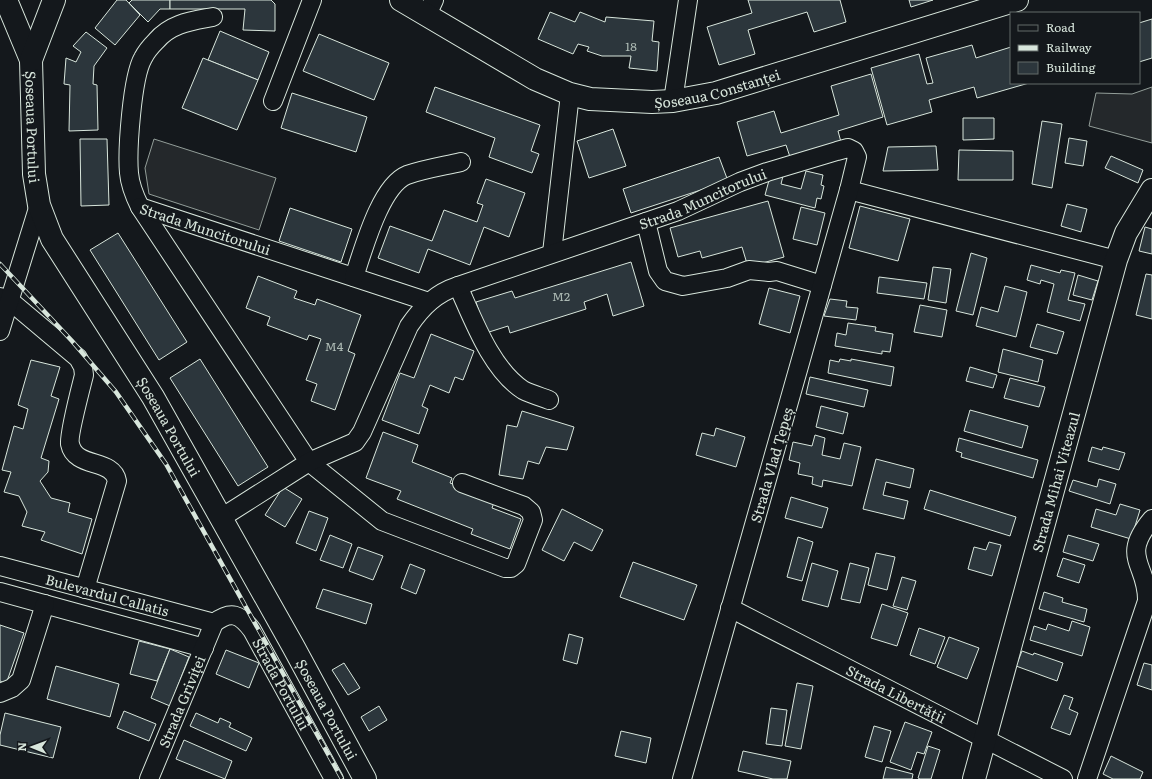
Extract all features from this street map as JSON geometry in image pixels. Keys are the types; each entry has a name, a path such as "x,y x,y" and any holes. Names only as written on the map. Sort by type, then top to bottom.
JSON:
{"main road":[{"name":"Șoseaua Portului","path":"6,0 30,60 34,174 39,205 52,239 153,397 294,646 365,779"},
{"name":"Șoseaua Portului","path":"30,60 54,0"},
{"name":"Șoseaua Constanței","path":"401,0 430,8 535,79 570,94 590,99 626,102 673,101 716,93 1016,0"},
{"name":"Strada Mihai Viteazul","path":"974,779 1116,260 1126,233 1152,190"}],"street":[{"path":"274,101 312,0"},
{"path":"673,101 688,0"},
{"name":"Strada Muncitorului","path":"213,17 184,22 171,28 156,40 142,59 133,96 128,151 129,174 134,194 140,207 429,302"},
{"path":"552,253 570,94"},
{"name":"Strada Muncitorului","path":"221,518 309,462 355,442 362,432 409,326 429,302 443,292 552,253 646,222 767,172 848,148 854,151"},
{"name":"Strada Vlad Țepeș","path":"682,779 849,190 857,157 854,151"},
{"path":"354,277 378,210 392,188 406,176 461,162"},
{"path":"849,190 1116,260"},
{"path":"0,331 5,299 39,205"},
{"path":"140,207 309,462 382,521 505,568 511,568 516,564 533,520 531,512 524,506 462,482"},
{"path":"646,222 658,271 665,281 683,286 727,278 749,270 769,272 777,271 822,285"},
{"path":"458,286 485,344 505,372 523,390 549,400"},
{"path":"5,299 78,358 83,367 84,375 69,443 73,454 82,460 111,470 116,475 117,481 85,589"},
{"path":"1087,779 1147,601 1147,589 1137,560 1136,549 1138,538 1152,519"},
{"name":"Bulevardul Callatis","path":"0,566 214,623"},
{"name":"Bulevardul Callatis","path":"0,592 204,648"},
{"path":"0,693 12,688 21,680 45,604"},
{"name":"Strada Libertății","path":"730,608 1063,779"},
{"name":"Strada Portului","path":"214,623 228,615 237,616 245,620 256,637 334,779"},
{"name":"Strada Griviței","path":"148,779 214,623"}],"shaded area":[{"path":"1152,87 1152,143 1089,126 1096,93 1132,94"},
{"path":"154,139 276,178 259,230 149,194 145,168"}],"building":[{"path":"117,0 126,0 140,15 115,45 95,28"},
{"path":"132,0 170,0 170,9 160,9 148,22 129,3"},
{"path":"170,0 271,0 275,4 275,31 243,30 245,9 170,9"},
{"path":"748,0 840,0 846,22 814,32 807,12 748,30 755,54 719,65 707,27 752,13"},
{"path":"909,0 933,0 911,7"},
{"path":"550,12 575,22 580,12 605,22 606,17 654,21 652,41 659,42 657,71 629,68 631,56 602,56 587,51 589,47 578,44 573,54 538,39"},
{"path":"1152,19 1152,58 1140,62 1140,23"},
{"path":"220,31 269,52 258,80 208,60"},
{"path":"86,32 107,48 94,66 93,84 97,85 98,130 69,131 70,85 64,84 66,58 76,62 81,52 73,46"},
{"path":"319,34 389,63 374,100 303,71"},
{"path":"972,45 976,58 1010,47 1010,84 1026,84 977,98 974,87 929,100 932,112 887,125 871,68 919,54 927,84 933,83 926,58"},
{"path":"203,58 258,80 237,130 182,108"},
{"path":"871,74 883,117 838,131 841,142 790,157 786,145 747,156 737,122 774,111 781,133 839,115 831,86"},
{"path":"435,87 540,125 531,151 539,154 532,173 489,157 495,138 426,112"},
{"path":"292,93 367,117 356,152 281,128"},
{"path":"963,118 994,118 994,139 963,140"},
{"path":"1042,121 1062,124 1052,188 1032,184"},
{"path":"613,129 626,166 589,178 577,141"},
{"path":"1069,138 1087,141 1083,166 1065,163"},
{"path":"80,139 107,139 109,205 81,206"},
{"path":"936,146 938,170 883,171 888,147"},
{"path":"959,150 1013,151 1013,180 958,180"},
{"path":"1111,156 1143,170 1138,183 1105,168"},
{"path":"719,157 728,181 631,213 623,189"},
{"path":"806,171 823,175 821,185 824,186 821,199 817,198 815,208 765,195 771,173 783,176 781,184 801,189"},
{"path":"486,179 525,193 509,237 484,227 470,265 428,249 419,273 378,258 390,226 432,241 444,210 477,222 483,205 477,203"},
{"path":"768,201 784,257 748,267 742,247 702,258 700,251 678,257 670,228"},
{"path":"1067,204 1087,209 1081,232 1061,226"},
{"path":"860,206 910,219 898,261 849,248"},
{"path":"801,207 825,213 817,245 793,239"},
{"path":"290,208 352,229 341,262 279,241"},
{"path":"1145,227 1152,229 1152,254 1139,251"},
{"path":"118,233 187,342 159,360 90,250"},
{"path":"971,253 987,258 973,315 956,311"},
{"path":"631,262 644,306 613,316 607,294 584,302 586,309 510,333 508,326 486,333 476,302 512,291 515,298"},
{"path":"1031,265 1060,273 1061,270 1075,273 1068,300 1085,304 1080,321 1047,312 1054,284 1041,280 1040,284 1027,280"},
{"path":"933,267 951,269 946,303 928,300"},
{"path":"1146,274 1152,275 1152,319 1136,315"},
{"path":"1078,275 1098,281 1092,300 1073,295"},
{"path":"258,276 297,291 294,298 315,305 317,299 361,315 348,351 355,354 335,410 311,401 317,384 306,380 321,339 309,335 307,340 267,325 270,317 246,308"},
{"path":"879,277 927,283 924,299 877,293"},
{"path":"1005,286 1027,292 1016,337 976,326 981,307 998,312"},
{"path":"769,288 800,296 790,333 759,324"},
{"path":"830,299 847,301 846,307 858,308 856,320 824,316"},
{"path":"920,305 947,310 942,337 914,332"},
{"path":"848,323 876,327 875,331 893,334 890,352 882,351 882,354 835,346 837,333 846,335"},
{"path":"1037,324 1064,332 1057,354 1030,347"},
{"path":"431,334 474,351 463,380 455,377 449,393 430,385 422,406 428,409 419,434 382,420 400,373 414,378"},
{"path":"1003,349 1043,360 1038,382 998,372"},
{"path":"200,359 268,467 238,486 170,378"},
{"path":"840,359 851,361 851,359 894,367 891,386 828,373 830,360 839,362"},
{"path":"31,360 60,367 51,396 59,399 41,458 49,461 48,472 40,481 51,498 70,503 68,512 92,519 82,554 41,540 45,532 22,526 27,512 19,496 4,492 11,472 2,470 14,426 23,429 28,409 18,405"},
{"path":"970,367 997,375 993,388 966,381"},
{"path":"810,377 868,390 864,407 806,394"},
{"path":"1010,378 1045,387 1039,407 1004,398"},
{"path":"821,406 848,413 843,434 816,427"},
{"path":"970,410 1028,426 1022,448 964,431"},
{"path":"522,411 574,427 567,450 546,447 539,464 528,461 523,479 499,475 507,425 517,427"},
{"path":"716,428 745,437 736,467 696,455 702,433 714,436"},
{"path":"383,432 418,445 412,462 452,478 450,483 495,500 492,508 521,519 510,549 471,534 473,529 397,499 401,491 366,478"},
{"path":"815,435 825,438 822,455 840,459 844,443 861,447 852,486 823,480 822,487 812,484 813,477 798,474 800,463 789,460 793,442 812,446"},
{"path":"959,438 1038,460 1033,478 961,457 962,453 956,451"},
{"path":"1092,447 1102,450 1103,447 1125,453 1119,470 1088,461"},
{"path":"876,459 914,469 910,488 886,482 883,495 908,501 904,519 863,509"},
{"path":"1099,479 1116,484 1110,504 1069,491 1073,480 1097,487"},
{"path":"283,487 302,499 285,527 265,515"},
{"path":"930,490 1016,517 1010,536 924,509"},
{"path":"791,497 828,508 822,528 785,518"},
{"path":"1120,504 1140,510 1131,539 1091,527 1096,509 1116,515"},
{"path":"562,509 603,530 592,551 574,542 564,561 542,550"},
{"path":"309,511 328,518 316,551 296,543"},
{"path":"330,535 352,544 343,568 320,560"},
{"path":"1068,535 1099,544 1093,561 1063,552"},
{"path":"798,537 813,542 802,581 787,577"},
{"path":"989,542 1001,545 992,576 968,569 974,547 986,550"},
{"path":"358,547 383,556 373,580 349,571"},
{"path":"876,553 895,557 887,590 868,585"},
{"path":"1063,558 1085,565 1079,583 1057,576"},
{"path":"633,562 697,585 684,620 620,597"},
{"path":"812,563 838,571 828,607 802,600"},
{"path":"850,563 869,568 860,603 841,599"},
{"path":"410,564 425,570 416,594 401,588"},
{"path":"902,577 916,581 907,610 893,606"},
{"path":"323,589 372,604 366,624 316,608"},
{"path":"1044,592 1063,598 1062,602 1087,609 1084,622 1039,609"},
{"path":"882,604 908,613 897,646 871,638"},
{"path":"1072,621 1090,627 1082,656 1030,640 1034,626 1046,630 1048,624 1069,631"},
{"path":"0,625 24,633 6,684 0,681"},
{"path":"919,628 945,637 935,664 910,655"},
{"path":"569,634 583,638 577,664 563,660"},
{"path":"949,637 979,648 967,679 937,667"},
{"path":"139,641 170,649 157,681 130,674"},
{"path":"170,649 189,657 170,706 151,698"},
{"path":"226,650 259,663 249,688 216,674"},
{"path":"1022,651 1033,655 1034,653 1063,663 1057,681 1016,666"},
{"path":"344,663 360,688 348,695 332,670"},
{"path":"1144,663 1152,665 1152,690 1137,685"},
{"path":"56,666 119,684 110,717 47,699"},
{"path":"797,683 813,686 801,749 785,746"},
{"path":"1064,695 1073,698 1069,709 1078,713 1070,735 1051,728"},
{"path":"379,706 387,720 369,731 361,717"},
{"path":"771,708 787,710 782,746 766,744"},
{"path":"124,711 156,724 149,741 117,728"},
{"path":"5,713 61,727 53,758 0,745 0,735"},
{"path":"196,713 218,723 220,718 231,723 229,727 252,738 246,751 190,726"},
{"path":"905,722 932,732 924,754 917,752 911,770 890,762"},
{"path":"874,726 891,731 882,762 865,757"},
{"path":"621,731 651,738 646,763 615,756"},
{"path":"184,740 232,761 225,779 176,759"},
{"path":"928,746 940,750 931,779 920,779 918,778"},
{"path":"743,751 791,761 787,779 773,779 738,771"},
{"path":"1111,756 1143,772 1140,779 1113,779 1103,774"},
{"path":"886,767 913,774 912,779 883,779"}],"railway":[{"path":"0,264 72,341 116,392 166,464 342,779"}]}
